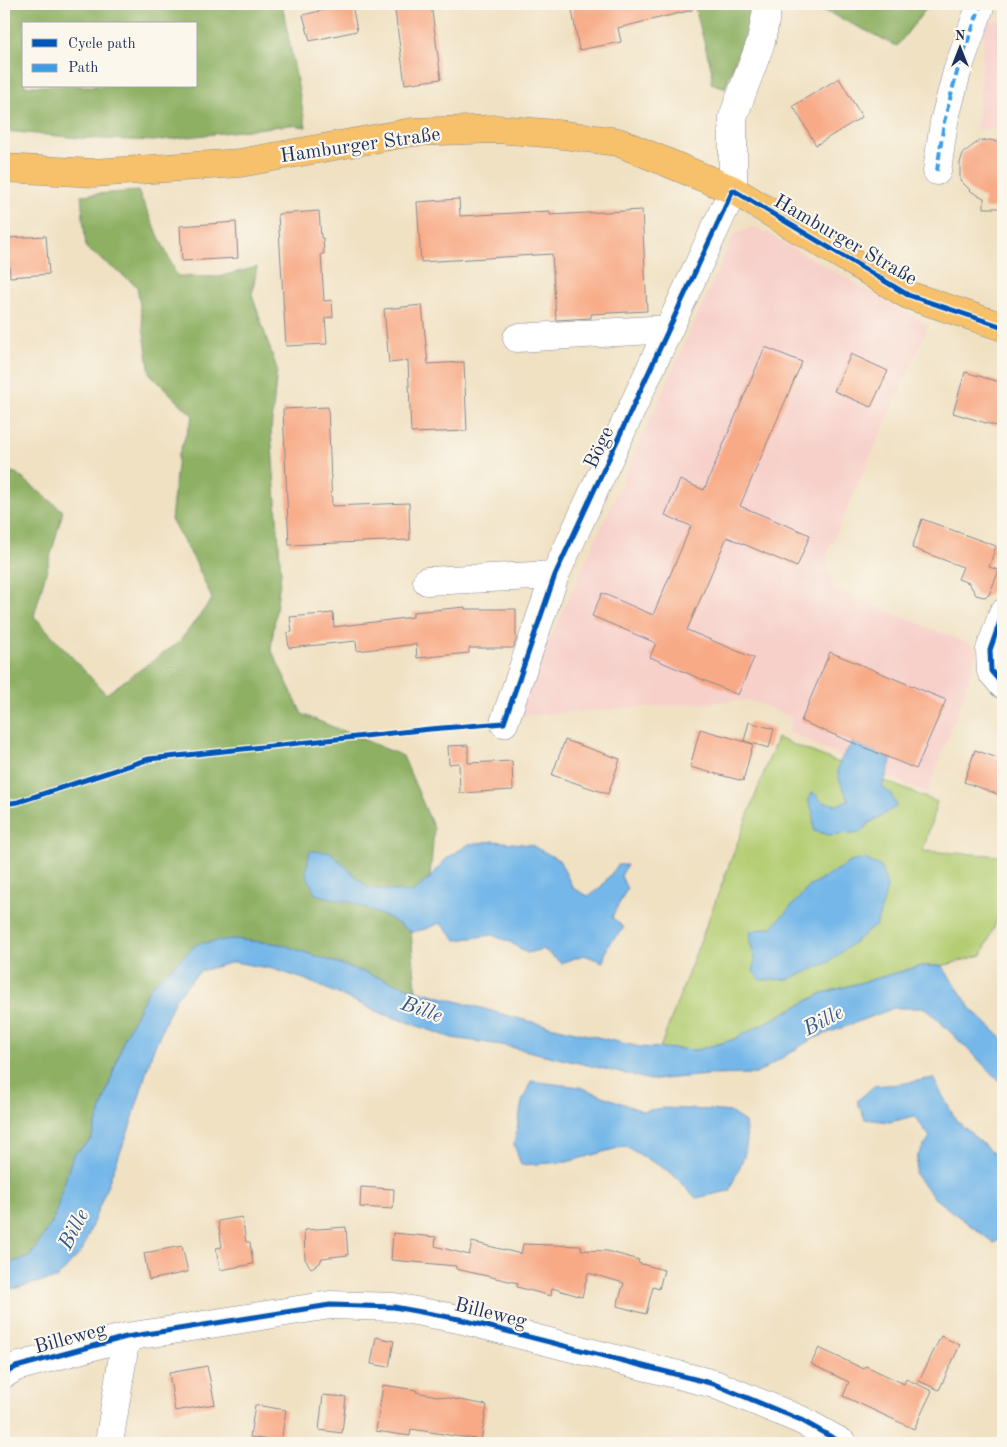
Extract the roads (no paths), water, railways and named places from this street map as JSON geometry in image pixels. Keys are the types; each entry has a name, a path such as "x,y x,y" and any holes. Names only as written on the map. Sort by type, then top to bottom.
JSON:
{"main road":[{"name":"Hamburger Straße","path":"4,168 94,173 240,163 412,132 497,129 618,142 733,190 908,295 1003,327"}],"street":[{"path":"733,190 733,117 761,42 768,4"},
{"path":"937,171 944,122 958,72 981,4"},
{"name":"Böge","path":"504,723 555,575 733,190"},
{"path":"517,338 669,329"},
{"path":"427,581 555,575"},
{"path":"1003,613 990,650 991,671 1003,685"},
{"name":"Billeweg","path":"4,1374 16,1367 126,1337 330,1305 394,1308 459,1319 714,1384 801,1420 842,1443"},
{"path":"109,1443 126,1337"}],"water":[{"path":"853,742 892,759 882,787 890,793 897,806 868,824 861,832 830,835 814,831 813,813 808,800 813,792 823,802 837,805 849,800 840,782 838,770 842,758"},
{"path":"494,841 531,845 559,860 573,888 588,896 600,888 618,865 627,865 621,876 627,889 612,917 624,928 608,945 603,962 584,955 561,963 543,949 527,953 510,942 492,935 456,940 440,923 426,929 411,932 389,918 353,903 315,894 306,872 310,851 330,852 368,888 412,893 430,878 446,859 469,844"},
{"path":"865,859 881,867 887,886 876,925 829,962 790,979 761,980 753,972 755,959 750,941 751,931 772,927 811,885 850,862"},
{"name":"Bille","path":"232,939 280,944 416,990 524,1020 640,1047 697,1050 732,1040 823,993 921,966 942,966 973,1011 1003,1039 1003,1084 926,1008 894,1008 812,1039 756,1074 708,1075 651,1080 502,1045 452,1038 381,1013 304,979 273,969 234,962 200,971 175,999 152,1053 130,1127 82,1251 57,1278 4,1291 4,1265 30,1257 53,1221 73,1155 91,1140 125,1036 151,986 197,944"},
{"path":"933,1078 956,1120 1003,1162 1003,1238 994,1243 934,1198 915,1174 918,1155 930,1137 914,1116 890,1122 865,1119 857,1101 874,1086 900,1084"},
{"path":"531,1081 580,1087 642,1111 663,1108 730,1112 745,1122 747,1141 744,1157 729,1191 696,1198 670,1172 625,1146 567,1162 521,1165 514,1144 522,1102"}]}
